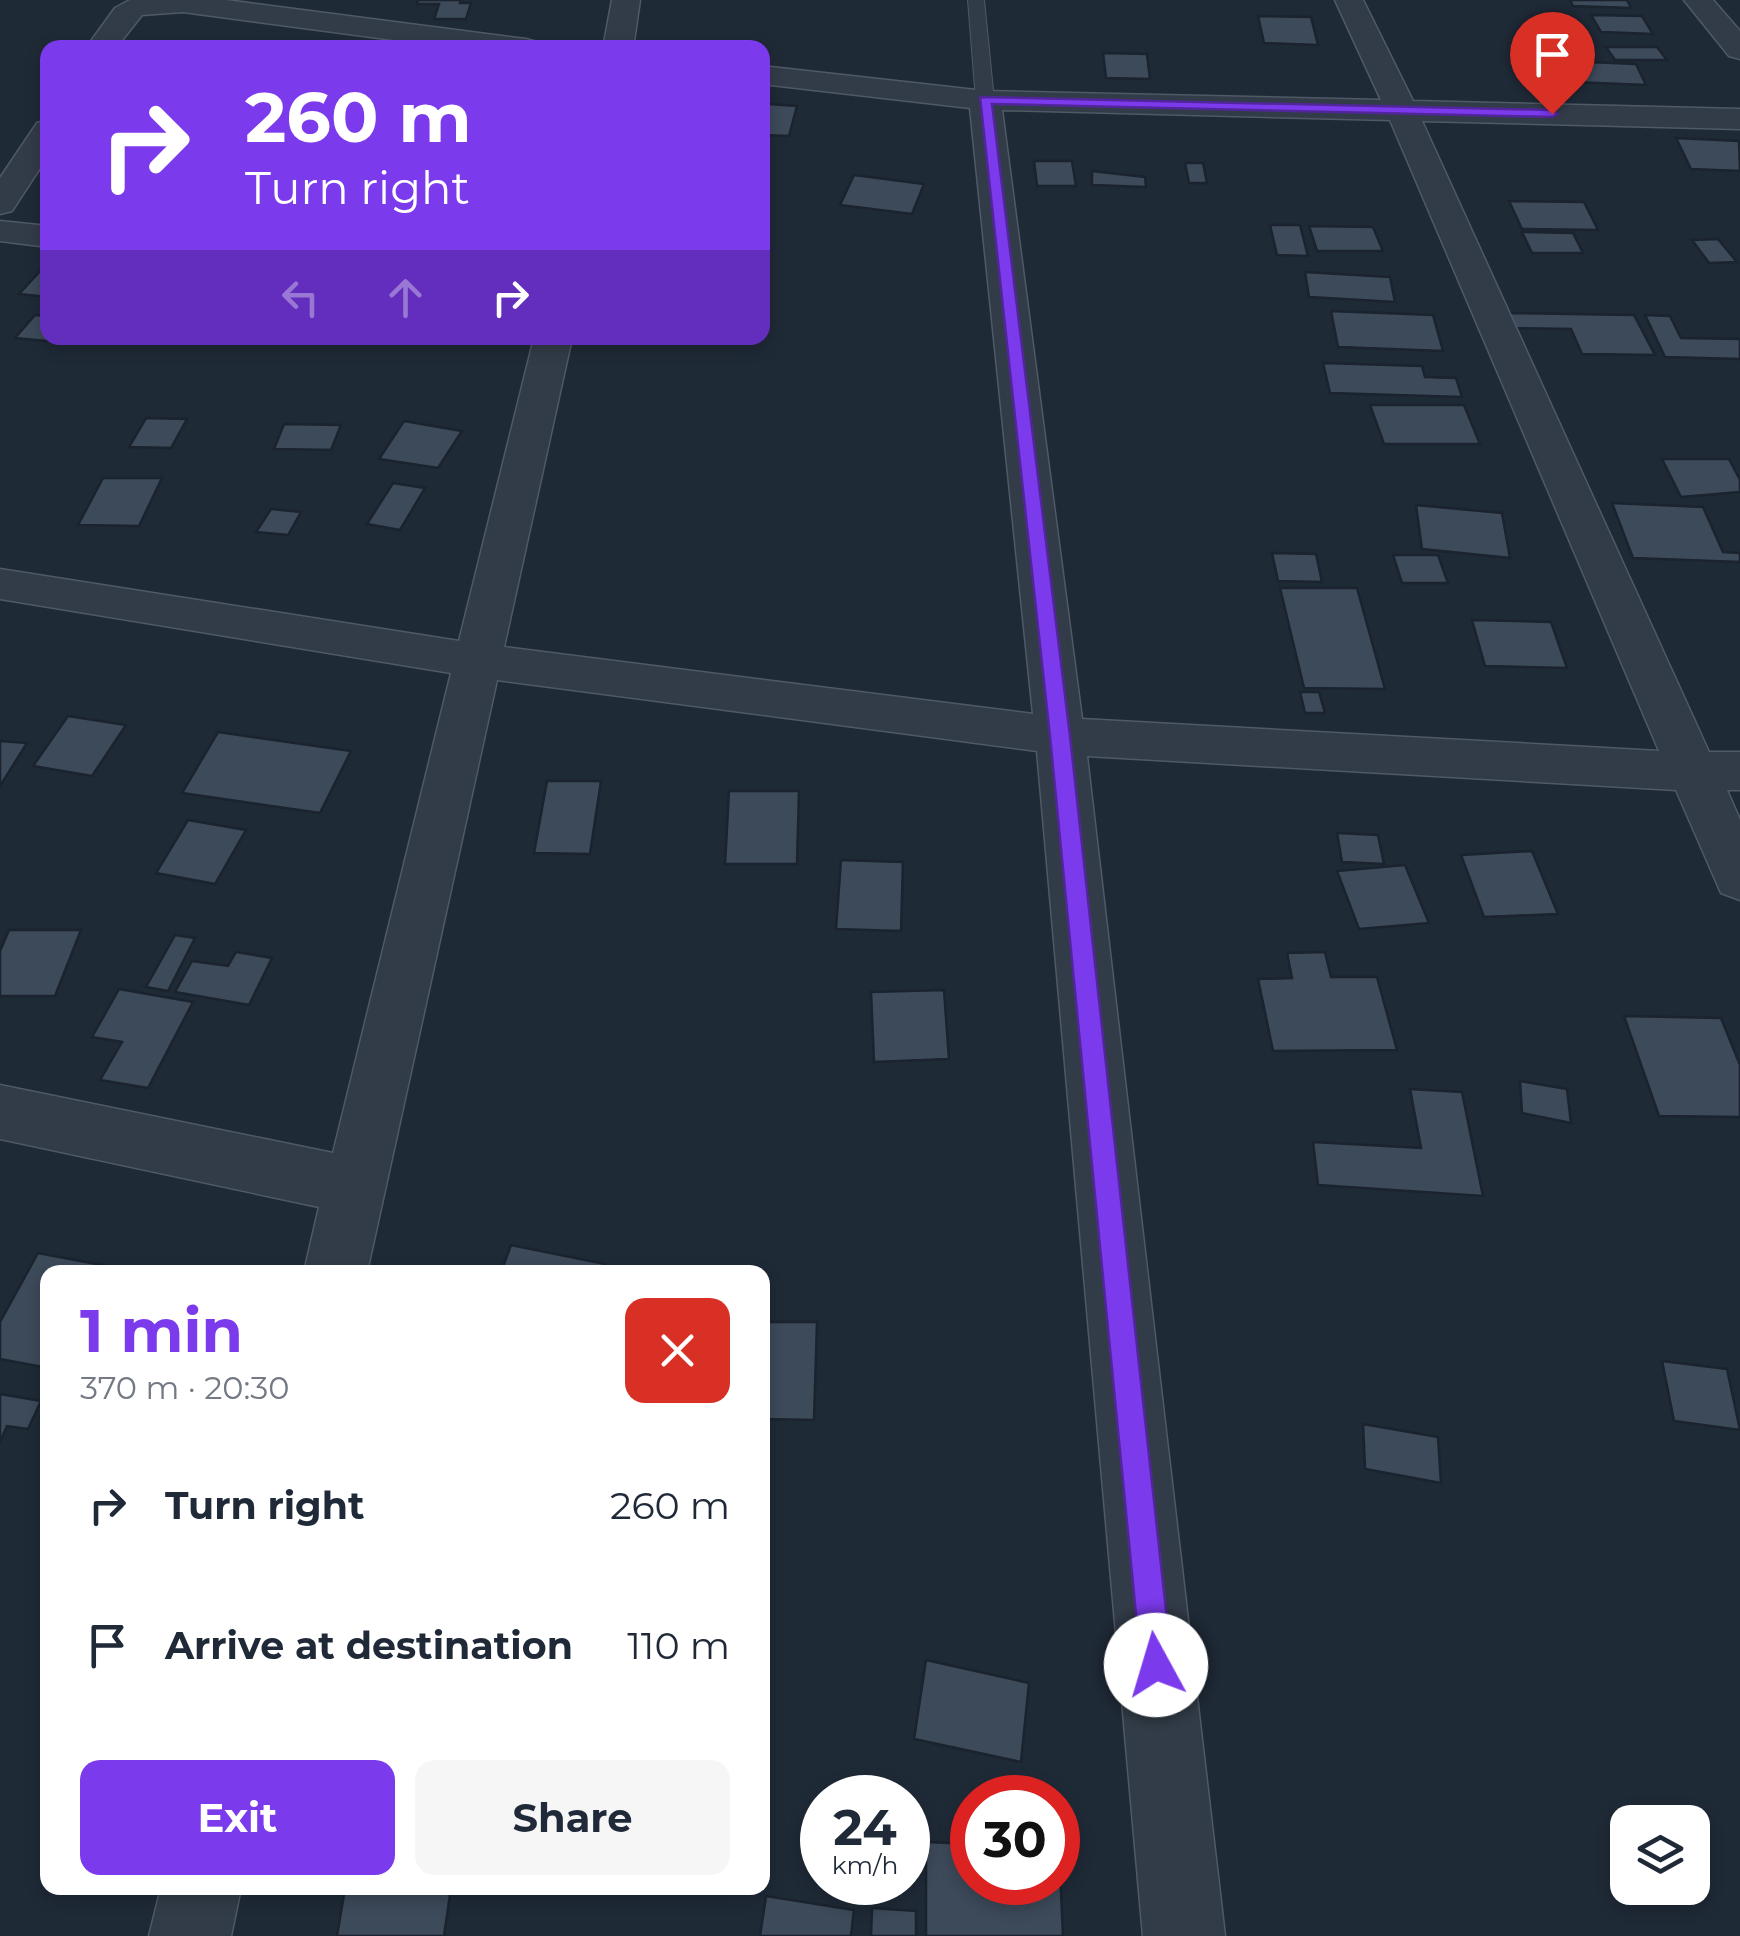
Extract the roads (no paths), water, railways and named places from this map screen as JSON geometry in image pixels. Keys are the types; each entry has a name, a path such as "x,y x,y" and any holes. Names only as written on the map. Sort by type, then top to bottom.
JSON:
{"street":[{"path":"619,40 626,0"},
{"path":"1349,0 1401,109 1740,878"},
{"path":"1698,0 1740,50"},
{"path":"106,40 124,12 138,6 182,3 465,40"},
{"path":"770,76 985,100 1740,119"},
{"path":"985,100 1060,736 1184,1936"},
{"path":"0,204 40,142"},
{"path":"0,230 40,235"},
{"path":"337,1265 551,345"},
{"path":"0,584 480,661 1060,736 1690,772 1740,770"},
{"path":"0,1112 354,1186"},
{"path":"190,1936 199,1895"}],"lane":[{"path":"976,0 985,100"}]}
